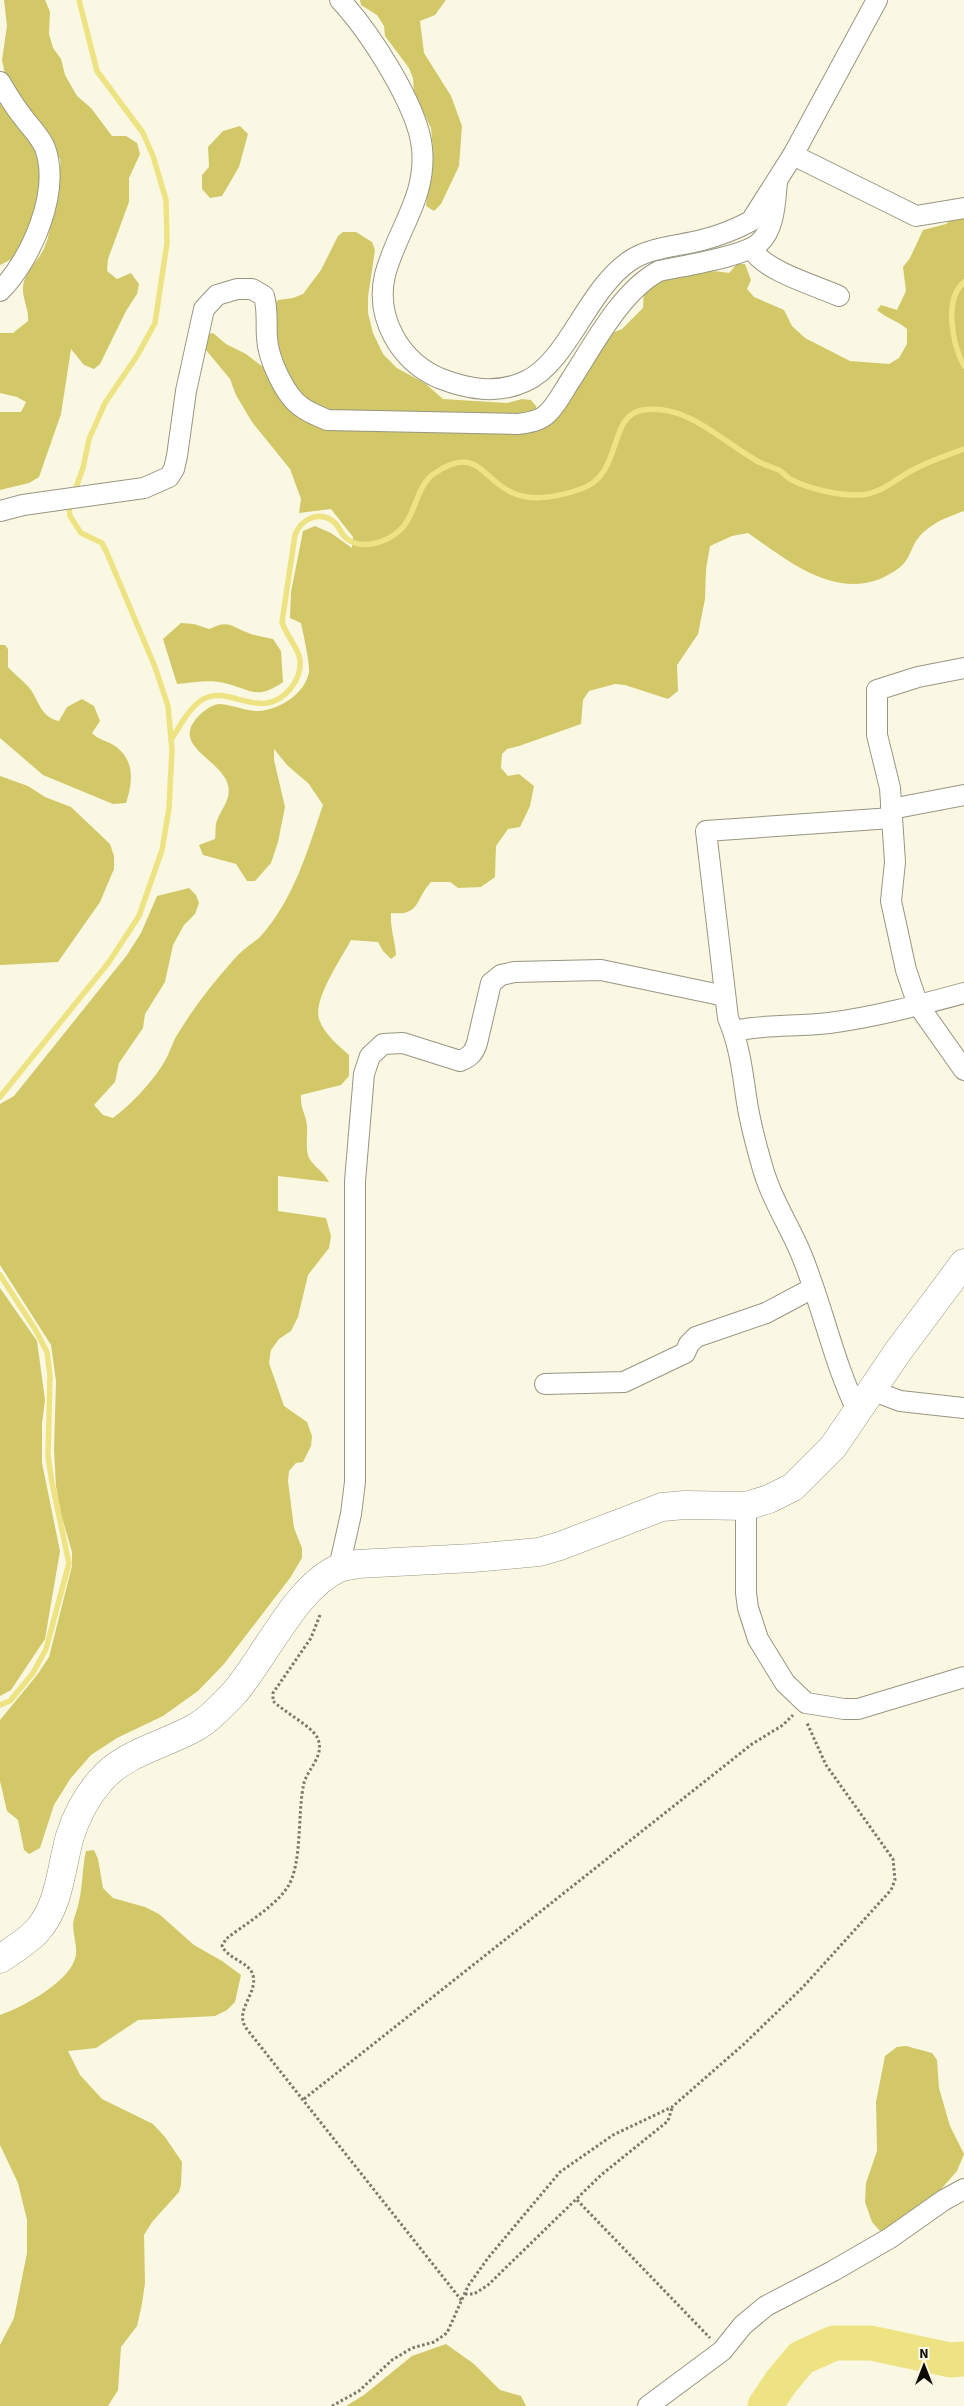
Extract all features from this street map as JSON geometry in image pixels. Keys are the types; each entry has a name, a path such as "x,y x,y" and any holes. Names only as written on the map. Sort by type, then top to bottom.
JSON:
{"main road":[{"path":"0,1958 37,1931 50,1911 70,1836 80,1811 101,1780 114,1768 138,1753 198,1726 220,1707 236,1691 305,1594 339,1568 357,1564 473,1558 539,1552 560,1546 662,1507 685,1505 746,1506 769,1499 798,1483 833,1447 864,1400 964,1262"}],"street":[{"path":"340,0 358,20 379,51 413,115 419,132 423,158 423,177 419,193 389,266 384,294 387,320 398,346 419,366 434,375 472,388 494,390 527,381 554,358 597,294 614,273 633,258 670,246 701,240 740,227 751,221 793,155 877,0"},
{"path":"0,82 40,139 47,155 49,174 42,216 32,246 19,269 0,291"},
{"path":"793,155 916,216 964,208"},
{"path":"0,511 23,505 144,488 169,477 174,469 186,391 204,309 217,295 237,289 252,289 264,296 267,305 267,340 274,367 286,388 301,408 327,420 519,424 534,422 547,414 601,333 628,297 648,277 659,271 752,248 760,243 769,227 774,210 777,182"},
{"path":"752,248 755,256 770,266 840,296"},
{"path":"964,668 918,677 877,690 877,735 890,788 894,877 891,901 906,970 918,1005 964,1070"},
{"path":"964,795 891,813 706,831 728,1018 739,1046 746,1098 767,1184 799,1250 830,1335 842,1381 864,1400 900,1401 964,1408"},
{"path":"339,1568 351,1514 355,1482 355,1181 362,1084 370,1056 382,1044 403,1043 460,1061 468,1057 474,1052 477,1043 491,983 494,979 514,972 601,970 725,996"},
{"path":"734,1031 750,1027 828,1023 918,1005 964,993"},
{"path":"545,1384 624,1382 686,1353 689,1344 696,1337 766,1313 813,1288"},
{"path":"746,1506 744,1569 748,1608 758,1639 785,1683 806,1703 844,1709 858,1709 964,1678"},
{"path":"648,2406 722,2351 744,2324 766,2306 833,2271 890,2238 944,2200 964,2189"}],"path":[{"path":"321,1612 311,1638 273,1693 273,1701 316,1735 319,1744 313,1767 304,1780 294,1873 288,1888 277,1899 226,1939 222,1946 224,1952 249,1970 253,1976 253,1985 242,2013 242,2022 462,2301"},
{"path":"304,2099 744,1750 783,1724 806,1703"},
{"path":"332,2406 359,2391 392,2360 412,2348 434,2342 448,2333 465,2294 488,2258 560,2172 613,2135 672,2107 744,2044 803,1987 891,1890 895,1880 893,1859 826,1764 806,1721 806,1703"},
{"path":"465,2294 474,2294 488,2285 601,2175 668,2121 672,2107"},
{"path":"577,2200 722,2351"}],"shaded area":[{"path":"4,0 45,0 50,12 49,34 53,48 61,59 65,75 77,96 91,108 112,136 126,136 137,143 140,154 129,178 129,202 108,259 107,271 117,279 131,273 139,284 137,294 126,311 100,364 94,369 84,365 71,349 61,414 39,477 29,483 0,490 0,412 21,412 26,402 17,397 0,393 0,333 13,333 28,321 23,291 24,281 43,251 48,239 54,189 60,171 60,159 6,79 2,60 7,26"},
{"path":"360,0 446,0 435,15 420,21 424,53 451,96 462,126 459,166 441,204 434,211 426,206 433,151 431,128 414,93 413,78 409,68 385,36 384,26 377,15 361,5"},
{"path":"0,94 36,144 43,173 31,228 12,259 0,265"},
{"path":"240,126 248,134 239,167 222,196 210,198 202,189 202,175 209,167 208,147 223,131"},
{"path":"958,213 964,213 964,511 944,519 926,530 916,541 903,565 880,579 862,584 827,580 810,573 748,533 732,536 710,546 706,569 705,599 698,634 677,665 678,691 668,699 625,685 615,684 589,691 583,700 581,724 507,749 502,754 501,768 508,776 519,774 534,786 530,806 520,827 508,829 496,846 495,877 481,887 458,888 450,882 431,882 413,909 408,912 391,913 396,955 391,959 378,942 351,940 335,968 320,1001 319,1019 328,1034 349,1055 349,1076 341,1085 301,1095 301,1104 306,1118 309,1157 329,1182 278,1176 278,1211 326,1218 331,1236 329,1248 308,1275 298,1317 291,1331 279,1339 271,1350 269,1363 284,1406 307,1422 312,1436 311,1446 303,1462 296,1463 289,1471 288,1481 294,1528 302,1548 302,1558 290,1578 224,1664 198,1691 163,1716 117,1738 91,1755 70,1779 54,1805 40,1848 29,1854 24,1850 18,1820 7,1811 0,1781 0,1720 37,1675 49,1657 72,1566 72,1552 61,1514 56,1486 54,1450 56,1381 51,1345 0,1265 0,1104 14,1096 127,955 141,933 157,896 189,888 196,895 199,903 195,914 184,925 173,945 165,982 145,1014 143,1028 119,1063 115,1082 94,1105 103,1115 113,1118 128,1106 161,1067 177,1035 207,991 239,954 260,937 282,908 298,874 323,805 309,784 287,765 274,749 274,760 285,807 278,842 271,863 255,881 247,881 236,864 203,855 199,845 215,839 216,824 227,801 229,790 224,777 218,769 192,743 191,727 203,712 212,706 220,704 253,711 266,710 282,704 297,694 307,680 309,672 301,623 290,618 291,592 303,531 315,526 331,533 352,548 353,537 331,509 299,513 301,499 290,469 252,422 236,395 230,379 206,350 204,345 208,334 213,333 226,344 246,354 263,367 295,411 522,430 609,334 622,329 643,308 644,288 662,278 673,275 696,271 729,273 737,264 745,264 751,280 747,289 754,297 784,310 792,326 805,338 850,361 889,364 899,358 907,344 907,329 877,310 881,305 897,310 906,291 903,267 910,258 923,230 946,224"},
{"path":"343,232 356,232 372,242 375,250 368,297 368,313 373,333 383,354 397,368 426,384 443,399 507,403 522,399 531,400 536,406 537,412 534,417 326,413 298,396 278,360 273,307 278,300 293,298 303,294 321,270 338,236"},
{"path":"181,623 194,624 209,629 228,624 253,635 273,639 281,651 283,682 274,688 260,692 219,682 207,681 177,684 163,639"},
{"path":"0,645 5,645 8,649 8,667 31,690 49,717 59,721 67,707 82,699 94,706 100,721 92,733 122,752 129,765 131,779 126,803 113,804 43,775 0,738"},
{"path":"0,776 28,786 45,797 71,807 110,844 114,856 114,869 100,902 58,962 0,965"},
{"path":"0,1288 37,1341 45,1400 42,1424 42,1463 60,1551 45,1639 11,1690 0,1696"},
{"path":"94,1850 98,1859 103,1888 113,1898 145,1907 159,1914 194,1945 222,1961 241,1975 235,2002 227,2010 215,2016 138,2020 96,2048 68,2051 80,2075 102,2099 153,2124 165,2137 182,2162 181,2185 179,2192 152,2222 144,2235 145,2283 142,2304 137,2326 121,2347 118,2390 108,2406 0,2406 0,2345 14,2318 27,2253 27,2220 18,2183 0,2145 0,2015 21,2006 45,1992 66,1974 73,1965 76,1951 73,1924 78,1907 86,1851"},
{"path":"906,2046 932,2053 937,2060 939,2088 950,2126 964,2154 957,2171 942,2188 931,2206 889,2233 880,2231 872,2222 865,2202 866,2183 877,2151 876,2102 885,2056 897,2047"},
{"path":"446,2344 474,2364 500,2390 521,2396 526,2406 346,2406 364,2395 412,2356"}],"waterway":[{"path":"74,493 83,468 89,439 105,403 137,356 155,323 167,243 166,200 153,156 143,133 97,71 79,0"},
{"path":"964,282 958,290 952,311 956,347 964,366"},
{"path":"171,740 192,709 208,697 218,695 249,702 270,702 281,698 295,682 299,671 299,655 282,622 295,535 306,521 317,517 328,518 334,522 344,536 352,542 359,544 374,544 388,539 405,524 423,485 435,473 449,465 461,462 470,463 503,487 521,496 538,498 573,492 595,482 604,471 610,459 624,422 632,414 643,410 660,410 690,418 757,461 779,470 790,479 816,489 835,493 860,495 875,492 921,466 964,449"},
{"path":"0,1097 109,962 139,916 162,850 169,808 172,750 168,706 155,667 107,553 102,543 81,533 70,516 69,508 71,502"},
{"path":"0,1275 35,1329 47,1352 50,1376 48,1456 69,1563 46,1649 33,1673 10,1701 0,1705"},
{"path":"765,2406 781,2382 801,2358 834,2343 871,2343 950,2360 964,2359"}]}
